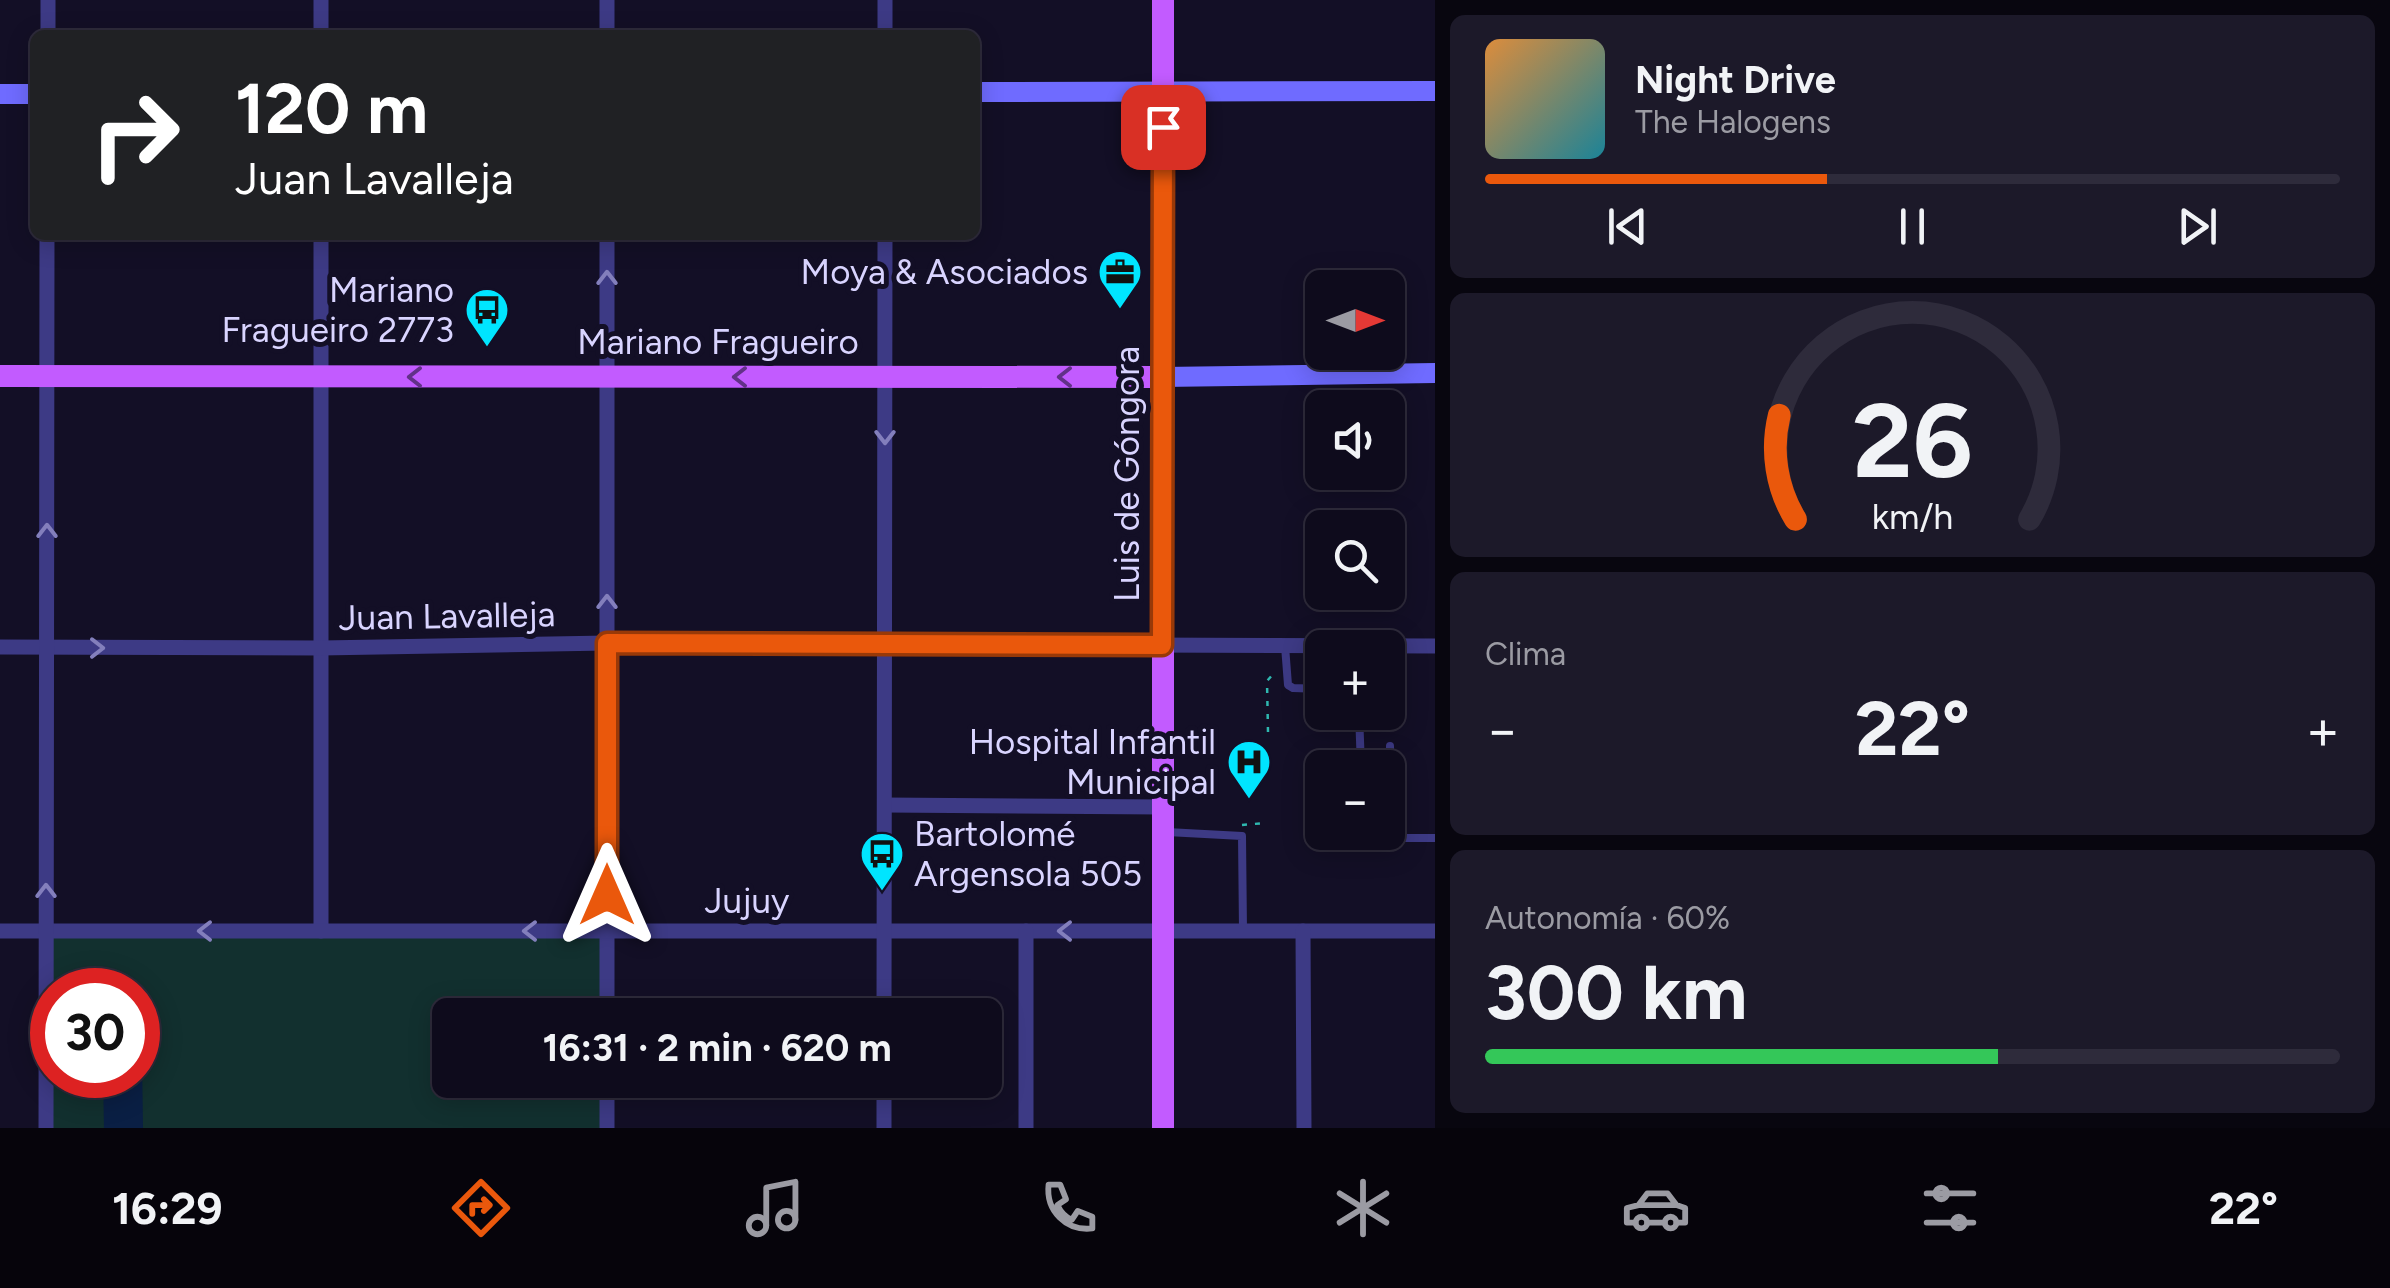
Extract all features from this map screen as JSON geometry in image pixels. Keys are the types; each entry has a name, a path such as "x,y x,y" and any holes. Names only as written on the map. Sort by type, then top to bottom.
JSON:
{"main road":[{"name":"Luis de Góngora","path":"1163,0 1163,1128"},
{"name":"Mariano Fragueiro","path":"0,376 1162,377"}],"street":[{"path":"48,0 48,30"},
{"path":"321,0 321,30"},
{"path":"607,0 607,30"},
{"path":"885,0 885,30"},
{"path":"980,92 1435,90"},
{"path":"0,94 30,94"},
{"path":"46,1128 47,240"},
{"path":"321,240 321,931"},
{"path":"607,240 607,998"},
{"path":"884,998 885,240"},
{"name":"Mariano Fragueiro","path":"1162,377 1435,373"},
{"name":"Juan Lavalleja","path":"0,647 320,648 607,643 1305,645"},
{"name":"Juan Lavalleja","path":"1405,646 1435,646"},
{"path":"885,805 1163,807"},
{"path":"1026,931 1026,1128"},
{"path":"1303,931 1304,1128"},
{"name":"Jujuy","path":"0,932 1435,931"},
{"path":"607,1098 607,1128"},
{"path":"884,1098 884,1128"}],"lane":[{"path":"1285,645 1286,680 1293,688 1305,688"},
{"path":"1163,832 1242,836 1244,931"},
{"path":"1405,838 1435,838"}],"path":[{"path":"1268,732 1267,681 1272,674 1286,673"},
{"path":"1242,836 1244,822 1265,822"}],"green space":[{"path":"46,931 607,931 607,998 432,998 432,1098 607,1098 607,1128 46,1128 46,1098 160,1098 160,968 46,968"}],"water":[{"path":"103,1098 143,1098 143,1128 104,1128"}],"place":[{"name":"Moya & Asociados","path":"1120,310"},
{"name":"Mariano Fragueiro 2773","path":"487,348"},
{"name":"Hospital Infantil Municipal","path":"1249,800"},
{"name":"Bartolomé Argensola 505","path":"882,892"}],"route":[{"path":"607,895 607,643 1162,645 1163,127"}]}
